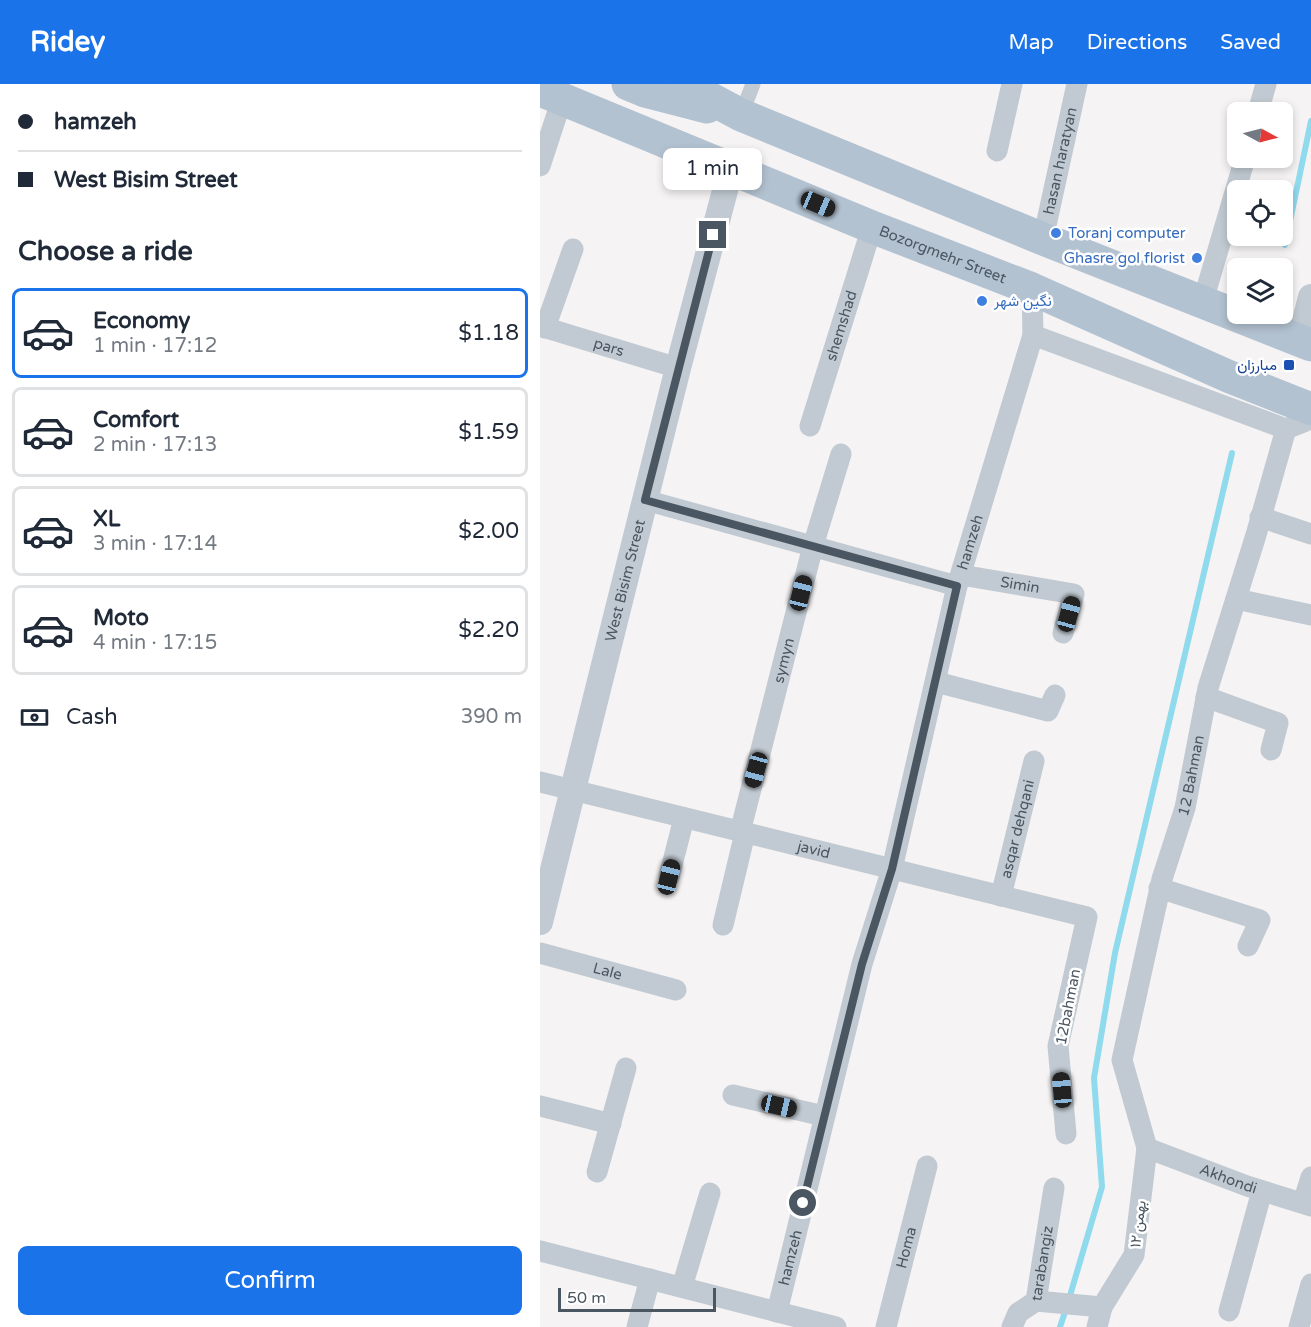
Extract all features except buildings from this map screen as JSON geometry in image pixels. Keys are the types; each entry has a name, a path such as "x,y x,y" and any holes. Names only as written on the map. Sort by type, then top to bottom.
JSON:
{"main road":[{"path":"628,84 645,91 741,115"},
{"path":"683,84 741,115 1043,239 1306,343"},
{"name":"Bozorgmehr Street","path":"562,91 731,168 872,227 1032,289 1230,377 1311,409"}],"street":[{"path":"741,115 753,84"},
{"path":"997,151 1012,84"},
{"name":"hasan haratyan","path":"1043,239 1077,84"},
{"path":"1261,102 1266,84"},
{"path":"540,166 562,91"},
{"name":"West Bisim Street","path":"540,922 678,369 731,168"},
{"path":"1203,301 1242,168"},
{"name":"shemshad","path":"810,426 872,227"},
{"path":"543,327 573,249"},
{"name":"hamzeh","path":"777,1312 862,964 892,869 959,581 1033,335 1032,289"},
{"path":"1306,343 1311,297"},
{"name":"pars","path":"543,327 678,369"},
{"path":"1033,335 1286,429 1311,419"},
{"name":"12 Bahman","path":"1146,1148 1122,1060 1160,888 1185,808 1206,698 1286,429"},
{"name":"symyn","path":"723,925 742,833 813,546 841,454"},
{"path":"645,500 813,546 959,581"},
{"path":"1260,517 1311,534"},
{"name":"Simin","path":"959,581 1074,594 1063,633"},
{"path":"1236,599 1311,615"},
{"path":"936,682 1048,711 1055,695"},
{"path":"1206,698 1278,723 1271,750"},
{"name":"asqar dehqani","path":"1001,896 1034,761"},
{"name":"javid","path":"540,782 1087,916"},
{"path":"669,877 684,818"},
{"path":"1160,888 1260,920 1248,946"},
{"name":"12bahman","path":"1066,1134 1058,1046 1087,916"},
{"name":"Lale","path":"540,953 676,990"},
{"path":"597,1172 626,1068"},
{"path":"734,1095 824,1116"},
{"path":"540,1106 610,1124"},
{"name":"Akhondi","path":"1146,1148 1262,1191 1307,1204"},
{"name":"۱۲ بهمن","path":"1100,1317 1134,1255 1146,1148"},
{"name":"Homa","path":"886,1327 927,1166"},
{"path":"1307,1204 1311,1177"},
{"name":"tarabangiz","path":"1012,1327 1018,1313 1036,1301 1054,1188"},
{"path":"1229,1311 1262,1191"},
{"path":"682,1287 710,1193"},
{"path":"540,1251 777,1312 804,1323 836,1327"},
{"path":"638,1327 650,1279"},
{"path":"1299,1327 1311,1284"},
{"path":"1036,1301 1100,1317"}],"waterway":[{"path":"1293,207 1311,121"},
{"path":"1069,1299 1102,1187 1094,1078 1115,953 1232,453"},
{"path":"1060,1327 1066,1309"}],"place":[{"name":"Toranj computer","path":"1056,233"},
{"name":"Ghasre gol florist","path":"1197,258"},
{"name":"نگین شهر","path":"982,301"},
{"name":"مبارزان","path":"1289,365"}],"route":[{"path":"713,235 645,500 957,586 892,869 862,964 803,1203"}]}
